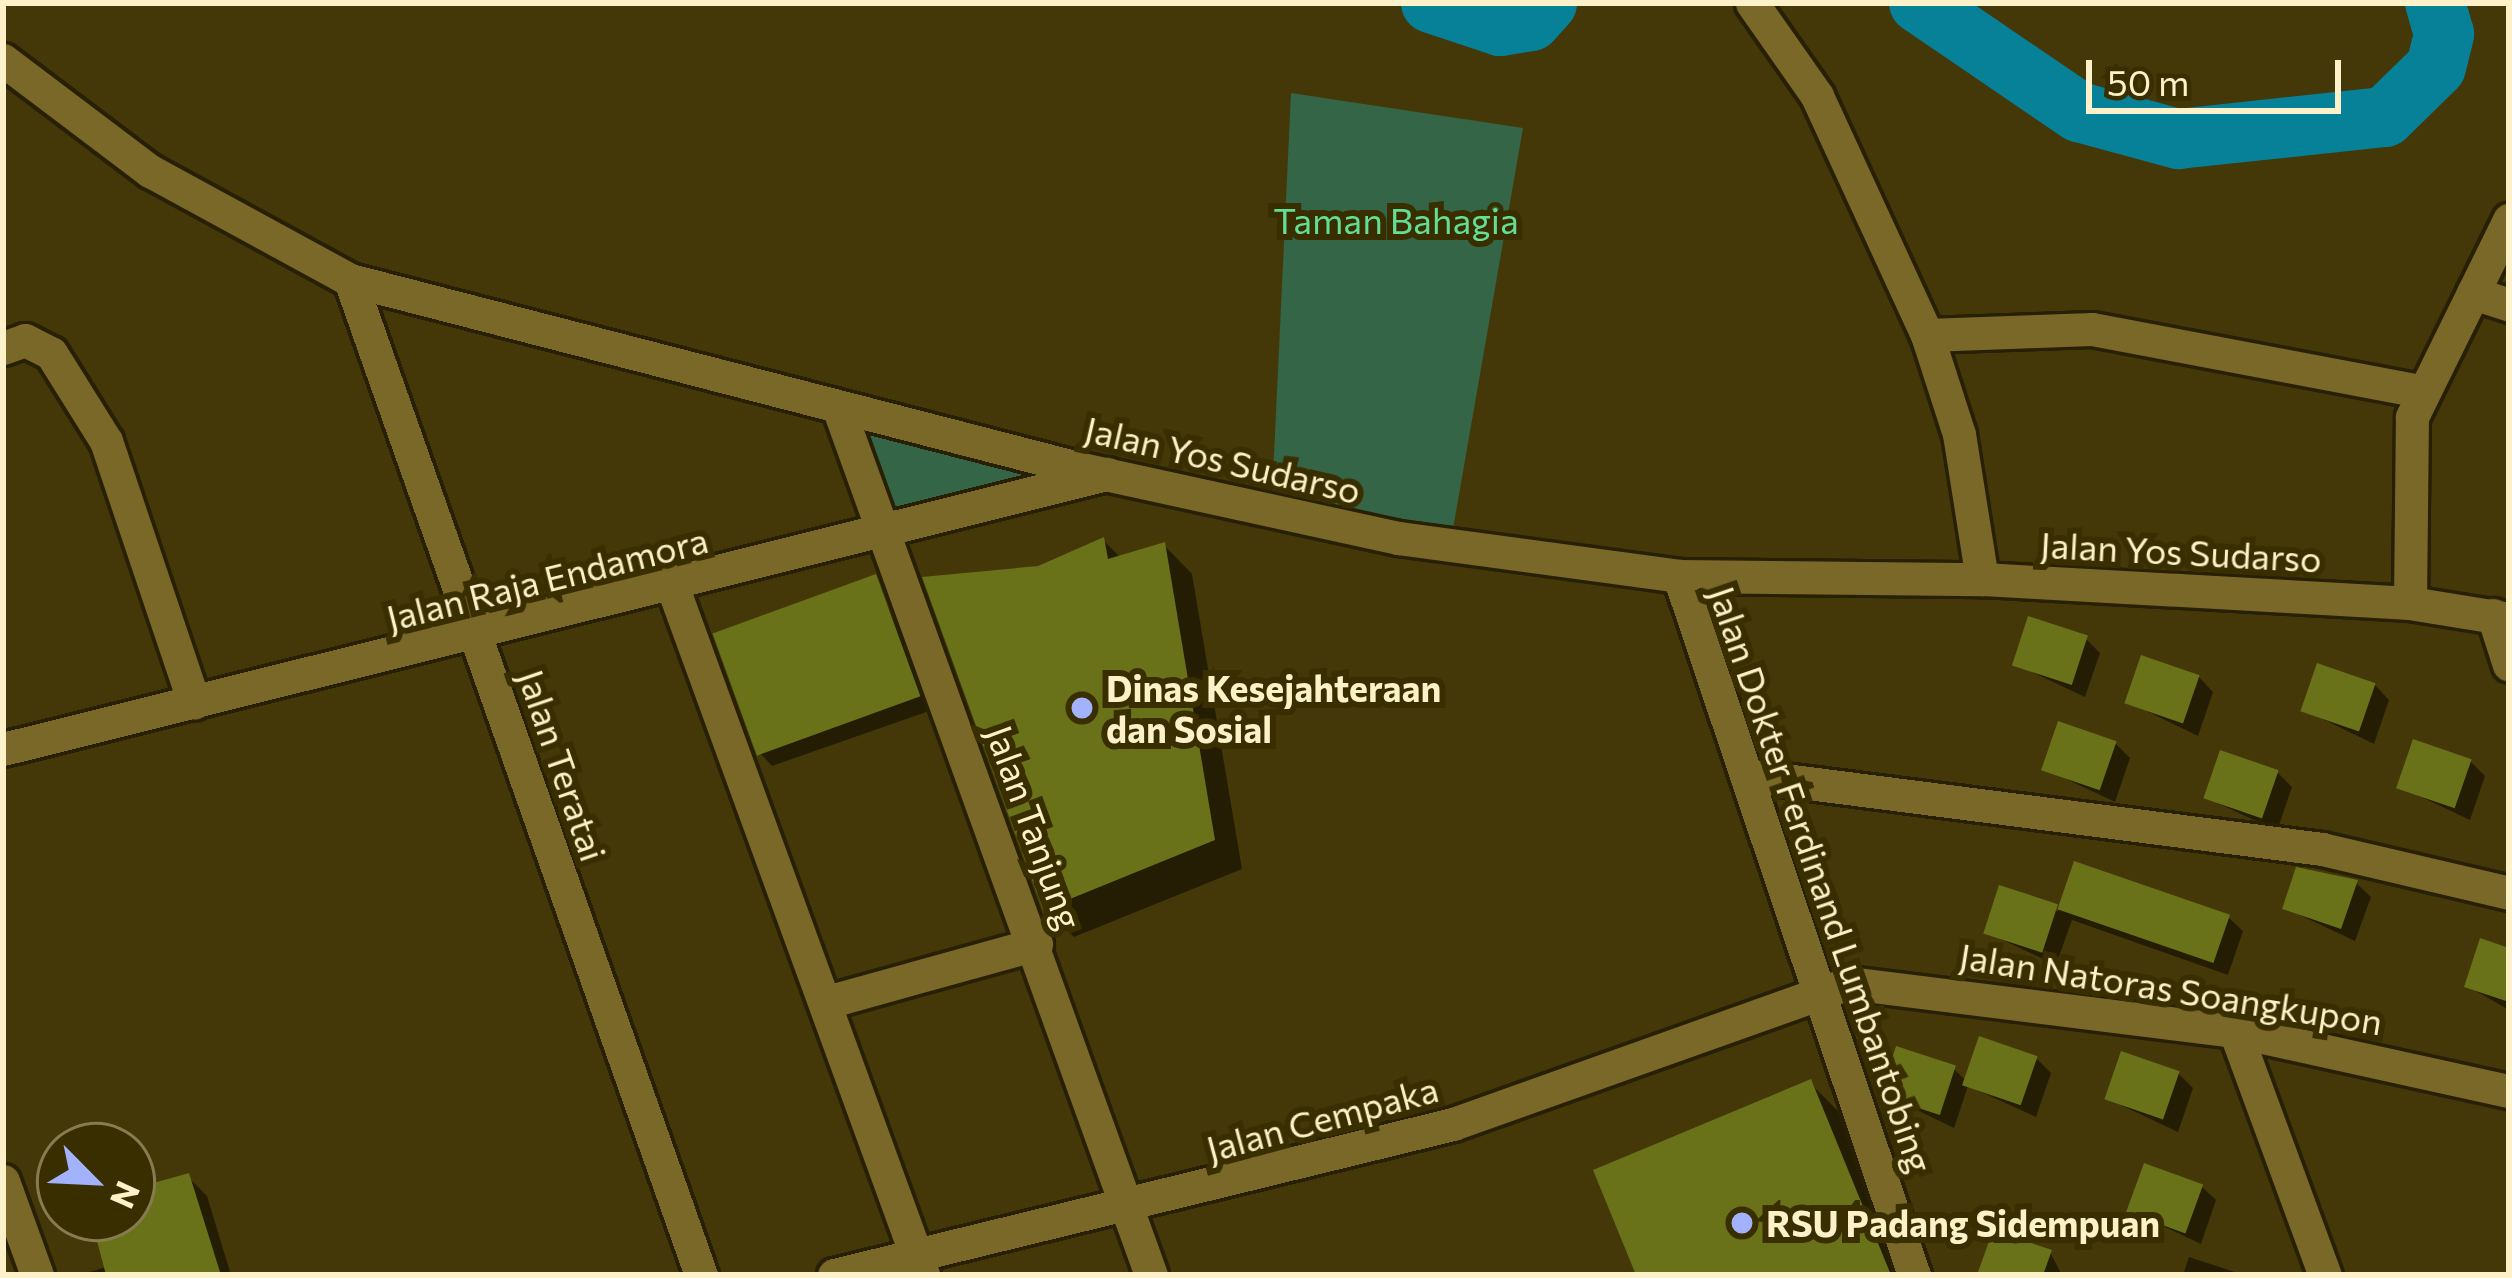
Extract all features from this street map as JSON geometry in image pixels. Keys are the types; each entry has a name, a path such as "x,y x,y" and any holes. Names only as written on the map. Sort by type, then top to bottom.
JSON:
{"street":[{"path":"1752,3 1816,96 1927,335 1959,434 1982,579"},
{"name":"Jalan Yos Sudarso","path":"3,60 150,171 350,280 1107,474 1399,538 1679,576 1982,579 2410,603 2501,617"},
{"path":"2410,603 2409,439 2421,392 2509,220"},
{"name":"Jalan Teratai","path":"350,280 700,1275"},
{"path":"2473,292 2509,305"},
{"path":"1927,335 2092,329 2421,392"},
{"path":"3,348 25,340 51,353 106,441 194,704"},
{"name":"Jalan Tanjung","path":"838,407 1036,944 1151,1275"},
{"name":"Jalan Raja Endamora","path":"3,749 673,589 1107,474"},
{"name":"Jalan Dokter Ferdinand Lumbantobing","path":"1679,576 1914,1275"},
{"path":"673,589 920,1265"},
{"path":"2501,617 2509,665"},
{"path":"1745,775 2322,849 2509,892"},
{"path":"827,1002 1036,944"},
{"name":"Jalan Natoras Soangkupon","path":"1817,988 1879,983 2235,1031 2509,1091"},
{"name":"Jalan Cempaka","path":"833,1275 920,1265 1453,1124 1817,988"},
{"path":"2235,1031 2325,1275"},
{"path":"3,1181 22,1256"}],"green space":[{"name":"Taman Bahagia","path":"1291,93 1523,128 1453,529 1272,498"},
{"path":"848,416 1085,472 889,525"}],"building":[{"name":"Dinas Kesejahteraan dan Sosial","path":"1104,537 1108,559 1165,542 1215,840 1043,910 922,577 1038,566"},
{"path":"876,574 920,696 757,756 712,634"},
{"path":"2028,616 2088,635 2072,685 2012,665"},
{"path":"2141,655 2200,675 2183,723 2124,703"},
{"path":"2317,663 2376,683 2359,731 2300,711"},
{"path":"2058,721 2117,741 2100,790 2041,770"},
{"path":"2413,739 2472,759 2455,808 2396,788"},
{"path":"2220,750 2279,770 2262,818 2203,798"},
{"path":"2074,861 2230,915 2213,963 2057,909"},
{"path":"2296,867 2358,880 2341,929 2282,909"},
{"path":"1999,885 2058,904 2042,953 1983,934"},
{"path":"2480,938 2509,948 2509,1002 2464,987"},
{"path":"1979,1036 2038,1056 2021,1105 1962,1085"},
{"path":"1896,1046 1956,1065 1940,1115 1880,1095"},
{"path":"2121,1051 2180,1071 2163,1119 2104,1099"},
{"name":"RSU Padang Sidempuan","path":"1811,1079 1891,1275 1636,1275 1593,1170"},
{"path":"2144,1163 2203,1185 2185,1233 2126,1212"},
{"path":"189,1173 221,1275 106,1275 97,1242 156,1242 156,1182"},
{"path":"1993,1230 2052,1250 2043,1275 1977,1275"}],"waterway":[{"path":"1431,3 1500,26 1531,21 1547,3"},
{"path":"1919,3 2079,112 2178,139 2385,117 2436,67 2444,34 2435,3"}],"place":[{"name":"Dinas Kesejahteraan dan Sosial","path":"1082,708"},
{"name":"RSU Padang Sidempuan","path":"1742,1223"}]}
